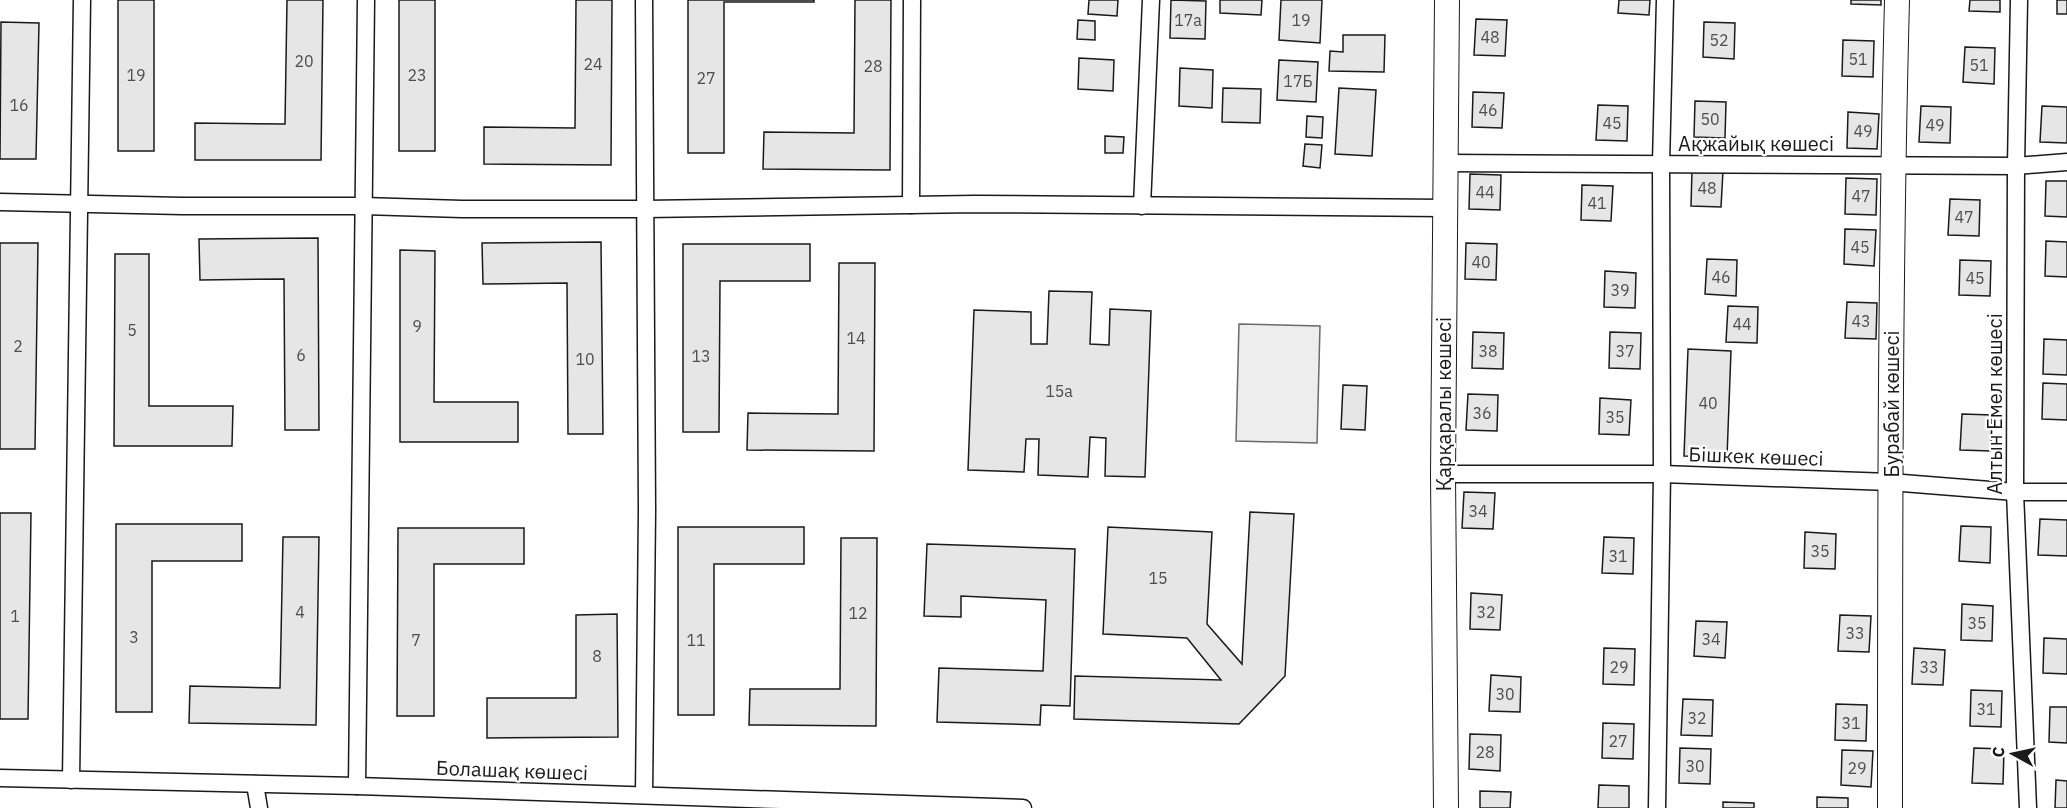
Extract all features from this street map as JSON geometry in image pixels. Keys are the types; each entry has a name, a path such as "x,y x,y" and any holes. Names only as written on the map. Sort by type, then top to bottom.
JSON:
{"street":[{"path":"71,780 82,0"},
{"path":"357,786 366,0"},
{"path":"644,0 648,511 644,795"},
{"path":"911,205 912,0"},
{"path":"1142,206 1151,0"},
{"name":"Қарқаралы көшесі","path":"1446,808 1443,474 1447,0"},
{"path":"1657,808 1662,474 1661,164 1665,0"},
{"name":"Бурабай көшесі","path":"1890,808 1890,482 1897,0"},
{"name":"Алтын Емел көшесі","path":"2019,0 2015,492 2028,808"},
{"name":"Ақжайық көшесі","path":"1445,163 2016,165 2067,162"},
{"path":"0,202 462,209 911,205 1444,208"},
{"name":"Бішкек көшесі","path":"1443,474 1662,474 1890,482 2015,492 2067,492"},
{"name":"Болашақ көшесі","path":"0,778 357,786 644,795 804,804 1023,808"},
{"path":"255,784 259,808"}],"shaded area":[{"path":"1239,324 1320,326 1317,443 1236,441"}],"building":[{"path":"118,0 154,0 154,151 118,151"},
{"path":"287,0 323,0 321,160 195,160 195,123 285,124"},
{"path":"399,0 435,0 435,151 399,151"},
{"path":"576,0 612,0 611,165 484,164 484,127 575,128"},
{"path":"688,0 814,0 814,2 724,2 724,153 688,153"},
{"path":"855,0 891,0 890,170 763,169 764,132 854,133"},
{"path":"1089,0 1118,0 1117,16 1088,14"},
{"path":"1171,0 1206,1 1205,39 1170,38"},
{"path":"1220,0 1262,0 1261,15 1220,13"},
{"path":"1281,0 1322,0 1320,43 1279,40"},
{"path":"1619,0 1650,0 1649,15 1618,13"},
{"path":"1851,0 1881,0 1881,5 1851,4"},
{"path":"1970,0 2000,0 2000,12 1969,11"},
{"path":"2057,0 2067,0 2067,14 2057,14"},
{"path":"1476,19 1507,20 1505,56 1474,55"},
{"path":"1078,20 1095,21 1095,40 1077,39"},
{"path":"1,22 39,23 36,159 0,159"},
{"path":"1704,22 1735,23 1734,59 1703,57"},
{"path":"1343,35 1385,35 1384,72 1329,71 1330,51 1343,52"},
{"path":"1843,40 1874,41 1873,77 1842,76"},
{"path":"1965,47 1995,48 1994,84 1963,82"},
{"path":"1079,58 1114,60 1113,91 1078,89"},
{"path":"1279,60 1318,62 1316,102 1277,100"},
{"path":"1180,68 1213,70 1212,108 1179,106"},
{"path":"1223,88 1261,89 1260,123 1222,122"},
{"path":"1339,88 1376,90 1372,156 1335,154"},
{"path":"1473,92 1504,93 1502,128 1472,127"},
{"path":"1695,101 1726,102 1725,138 1694,137"},
{"path":"1598,105 1628,106 1627,141 1596,140"},
{"path":"1921,106 1951,107 1950,143 1919,142"},
{"path":"2042,106 2067,107 2067,143 2040,142"},
{"path":"1848,112 1879,114 1877,149 1847,148"},
{"path":"1307,116 1323,117 1322,138 1306,137"},
{"path":"1105,136 1124,137 1123,153 1105,153"},
{"path":"1305,144 1322,145 1320,168 1303,166"},
{"path":"1692,170 1723,171 1721,207 1691,206"},
{"path":"1470,174 1501,175 1500,210 1469,209"},
{"path":"1846,178 1877,179 1876,215 1845,214"},
{"path":"2046,181 2067,181 2067,217 2045,216"},
{"path":"1582,185 1613,186 1611,221 1581,220"},
{"path":"1950,199 1980,200 1979,236 1948,235"},
{"path":"1845,229 1876,230 1874,266 1844,264"},
{"path":"318,238 319,430 285,430 284,279 200,280 199,239"},
{"path":"2046,241 2067,242 2067,277 2045,276"},
{"path":"601,242 603,434 568,434 567,283 483,284 482,243"},
{"path":"0,243 38,243 35,449 0,449"},
{"path":"1466,243 1497,244 1496,280 1465,279"},
{"path":"683,244 810,244 810,281 720,281 719,432 683,432"},
{"path":"400,250 435,251 434,402 518,402 518,442 400,442"},
{"path":"115,254 149,254 149,406 233,406 232,446 114,446"},
{"path":"1707,259 1737,260 1736,296 1705,294"},
{"path":"1960,260 1991,261 1990,296 1959,295"},
{"path":"839,263 875,263 874,451 747,450 748,413 838,414"},
{"path":"1605,271 1636,273 1635,308 1604,307"},
{"path":"1049,291 1092,292 1090,344 1109,345 1110,309 1151,311 1145,477 1105,476 1106,438 1090,437 1088,477 1038,475 1039,439 1026,439 1024,472 968,470 974,310 1031,312 1031,344 1047,344"},
{"path":"1847,302 1877,303 1876,339 1845,338"},
{"path":"1728,306 1758,307 1757,343 1726,342"},
{"path":"1473,332 1504,333 1503,369 1472,368"},
{"path":"1610,332 1641,333 1640,369 1609,368"},
{"path":"2044,339 2067,340 2067,375 2043,374"},
{"path":"1688,349 1731,351 1727,457 1684,456"},
{"path":"2043,383 2067,384 2067,420 2042,419"},
{"path":"1343,385 1367,386 1365,430 1341,429"},
{"path":"1468,394 1498,395 1497,431 1466,430"},
{"path":"1600,398 1631,400 1629,435 1599,434"},
{"path":"1962,414 1992,415 1991,451 1960,450"},
{"path":"1464,492 1495,493 1493,529 1462,528"},
{"path":"1250,512 1294,514 1285,676 1239,724 1074,719 1075,676 1221,680 1187,638 1103,634 1108,527 1212,532 1207,624 1242,664"},
{"path":"0,513 31,513 28,719 0,719"},
{"path":"2040,519 2067,520 2067,556 2038,555"},
{"path":"116,524 242,524 242,561 152,561 152,712 116,712"},
{"path":"1961,526 1991,527 1990,563 1959,561"},
{"path":"678,527 804,527 804,564 714,564 714,715 678,715"},
{"path":"398,528 524,528 524,564 434,564 434,716 397,716"},
{"path":"1805,532 1836,534 1835,569 1804,568"},
{"path":"283,537 319,537 316,725 189,723 190,686 280,688"},
{"path":"1604,537 1634,538 1633,574 1602,573"},
{"path":"841,538 877,538 876,726 749,725 750,689 840,689"},
{"path":"927,544 1075,549 1070,706 1041,705 1040,725 937,722 939,668 1043,671 1046,600 961,596 961,617 924,616"},
{"path":"1471,593 1502,595 1500,630 1470,629"},
{"path":"1962,604 1993,606 1992,641 1961,640"},
{"path":"617,614 618,737 487,738 487,698 576,698 576,615"},
{"path":"1840,615 1871,616 1869,652 1838,651"},
{"path":"1696,621 1727,622 1725,658 1694,656"},
{"path":"2044,638 2067,639 2067,674 2043,673"},
{"path":"1604,648 1635,649 1634,685 1603,684"},
{"path":"1914,648 1945,650 1943,685 1912,684"},
{"path":"1491,675 1521,677 1520,712 1489,711"},
{"path":"1971,690 2002,691 2001,727 1970,726"},
{"path":"1683,699 1713,700 1712,736 1681,735"},
{"path":"1836,704 1867,705 1866,741 1835,740"},
{"path":"2050,707 2067,707 2067,743 2049,742"},
{"path":"1603,723 1634,724 1633,759 1602,758"},
{"path":"1470,734 1501,735 1500,771 1469,769"},
{"path":"1680,748 1711,749 1710,784 1679,783"},
{"path":"1974,748 2004,749 2003,784 1972,783"},
{"path":"1842,750 1873,751 1871,787 1841,785"},
{"path":"2056,780 2067,781 2067,808 2055,808"},
{"path":"1599,785 1629,786 1629,808 1598,808"},
{"path":"1480,791 1511,792 1510,808 1480,808"},
{"path":"1817,797 1848,798 1848,808 1817,808"},
{"path":"1723,802 1754,803 1754,808 1723,808"}]}
